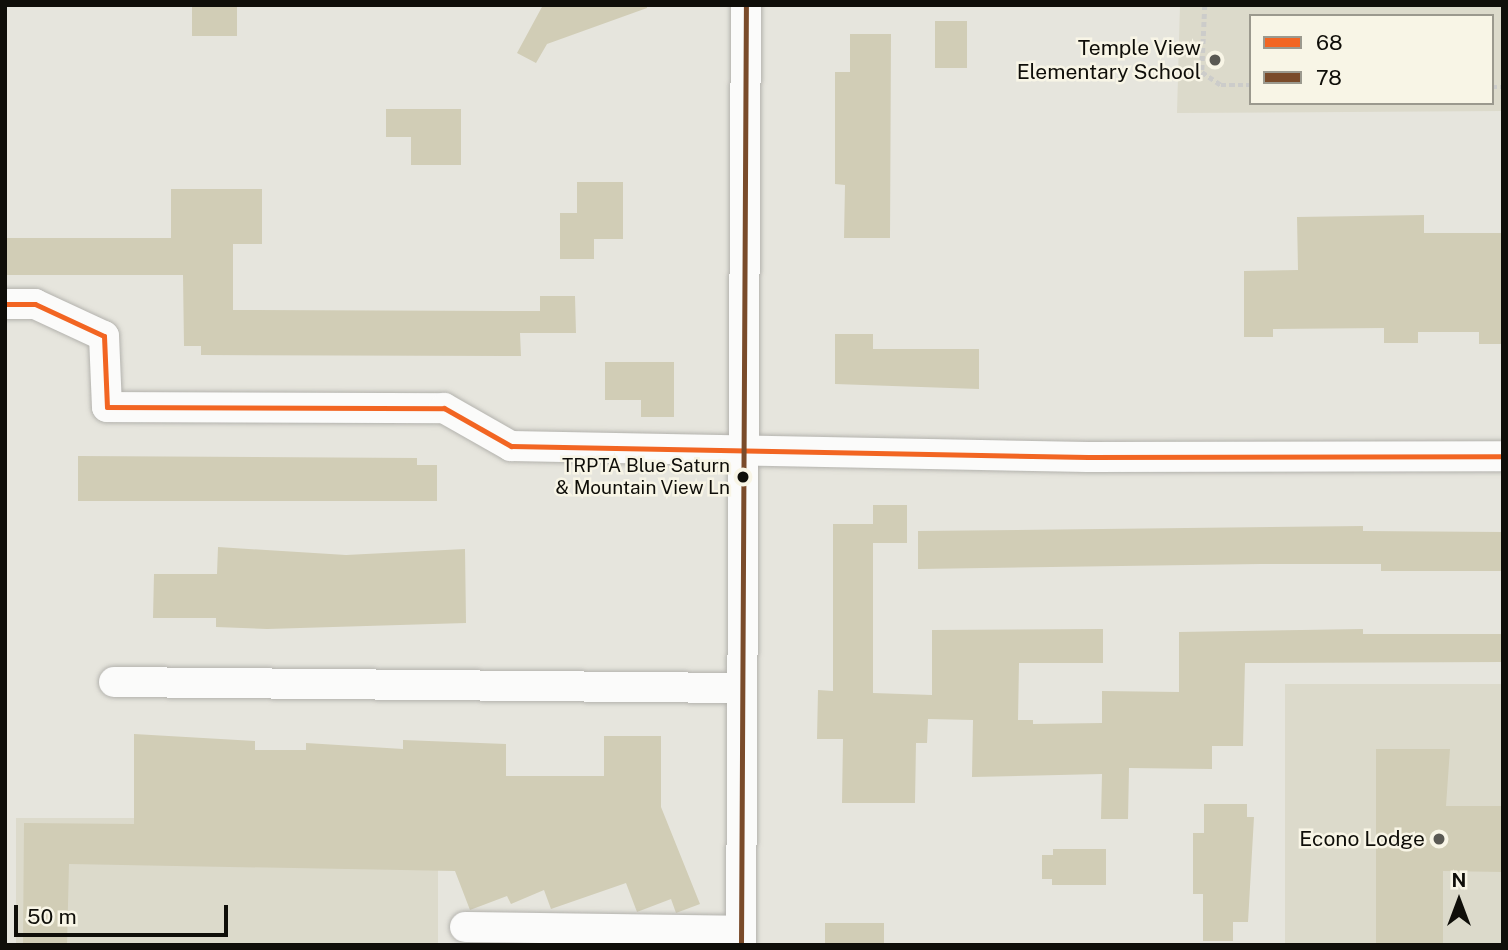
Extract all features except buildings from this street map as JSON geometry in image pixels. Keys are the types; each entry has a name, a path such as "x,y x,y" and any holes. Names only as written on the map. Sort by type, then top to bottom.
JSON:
{"street":[{"path":"465,927 741,938 746,5"},
{"path":"5,304 35,304 104,336 107,407 444,408 511,446 742,452 1503,456"},
{"path":"114,682 741,688"}],"path":[{"path":"1205,5 1202,72 1221,85 1249,86"}],"shaded area":[{"name":"Temple View Elementary School","path":"1180,5 1503,5 1503,111 1177,113"},
{"path":"1285,684 1503,684 1503,945 1285,945"},
{"path":"16,818 438,818 438,945 16,945"}],"transit line":[{"name":"78","path":"741,945 746,5"},
{"name":"68","path":"5,304 35,304 104,336 107,407 444,408 511,446 1088,457 1503,456"}],"place":[{"name":"Temple View Elementary School","path":"1215,60"},
{"name":"TRPTA Blue Saturn & Mountain View Ln","path":"743,477"},
{"name":"Econo Lodge","path":"1439,839"}]}
